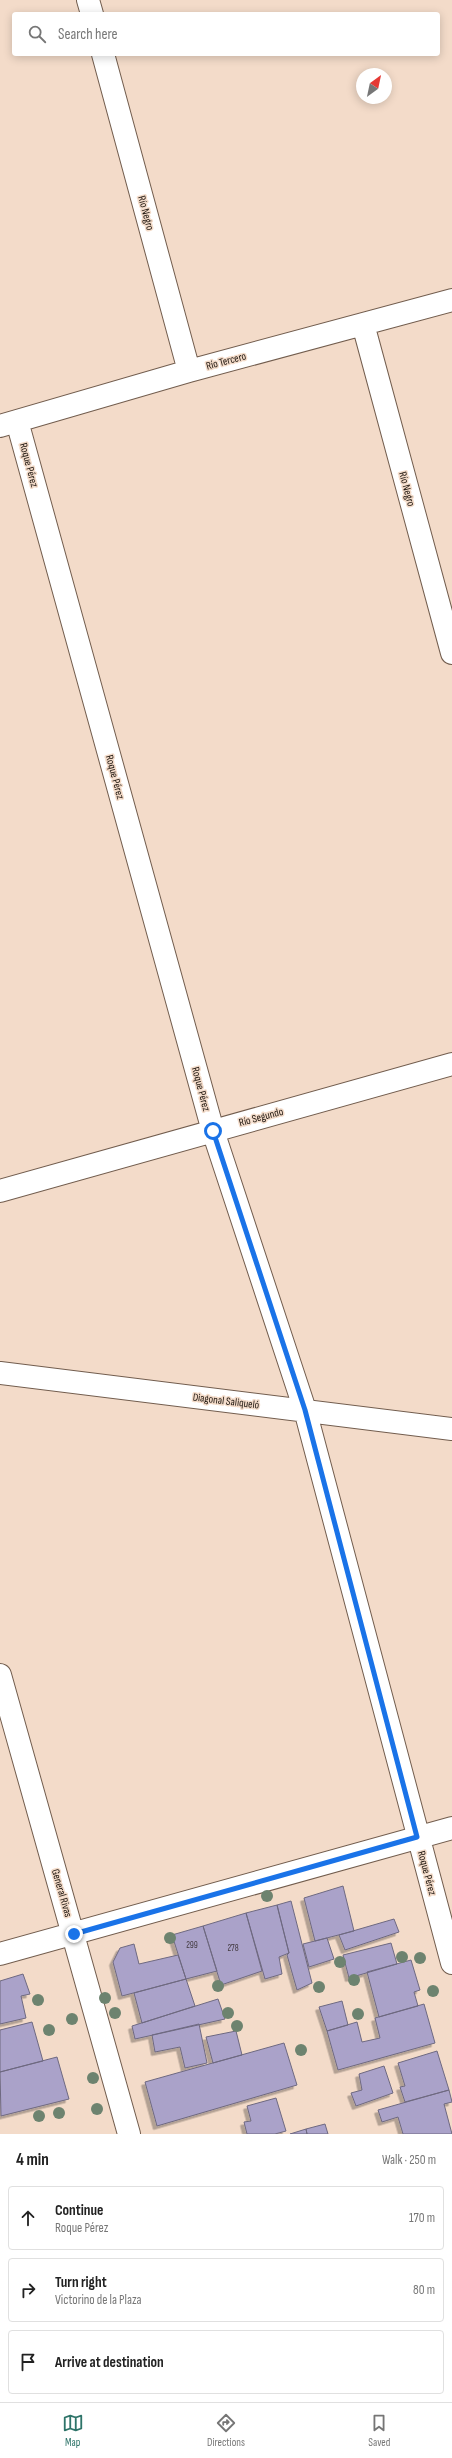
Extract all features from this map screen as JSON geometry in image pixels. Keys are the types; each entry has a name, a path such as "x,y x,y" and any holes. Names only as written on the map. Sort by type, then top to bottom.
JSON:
{"street":[{"path":"88,0 91,12"},
{"name":"Río Negro","path":"104,56 188,371"},
{"name":"Río Tercero","path":"9,423 188,371 452,300"},
{"name":"Río Negro","path":"363,324 452,653"},
{"name":"Roque Pérez","path":"9,423 213,1131 305,1410 417,1837 452,1963"},
{"name":"Río Segundo","path":"0,1191 452,1064"},
{"name":"Diagonal Saliqueló","path":"0,1373 452,1429"},
{"name":"General Rivas","path":"0,1675 129,2134"},
{"path":"0,1954 452,1828"}],"building":[{"path":"343,1886 354,1931 315,1941 304,1898"},
{"path":"291,1901 312,1983 297,1990 287,1955 289,1953 277,1905"},
{"path":"277,1905 289,1953 279,1957 282,1974 265,1979 246,1913"},
{"path":"246,1913 262,1971 221,1985 203,1926"},
{"path":"394,1919 399,1932 345,1950 339,1935"},
{"path":"203,1926 217,1971 186,1979 172,1935"},
{"path":"327,1938 334,1959 309,1967 303,1944"},
{"path":"391,1943 397,1964 349,1978 343,1955"},
{"path":"134,1944 139,1964 178,1955 186,1979 122,1996 113,1962 120,1948"},
{"path":"411,1960 420,1990 414,1992 418,2006 379,2017 367,1972"},
{"path":"23,1974 30,1994 21,1996 26,2018 0,2024 0,1981"},
{"path":"186,1979 195,2006 142,2023 134,1993"},
{"path":"218,1999 225,2019 135,2039 132,2026"},
{"path":"342,2001 348,2025 327,2031 319,2007"},
{"path":"424,2004 435,2043 338,2070 327,2031 357,2022 362,2042 380,2038 375,2018"},
{"path":"32,2022 43,2061 0,2072 0,2030"},
{"path":"199,2024 207,2063 185,2068 180,2047 155,2052 152,2035"},
{"path":"236,2031 242,2055 213,2063 206,2037"},
{"path":"284,2043 297,2085 157,2126 145,2082"},
{"path":"437,2051 449,2090 405,2102 400,2087 405,2086 398,2063"},
{"path":"57,2057 69,2099 1,2116 0,2072"},
{"path":"384,2066 393,2093 356,2106 351,2093 362,2090 359,2074"},
{"path":"449,2090 452,2102 444,2104 452,2134 403,2134 398,2117 382,2122 378,2110"},
{"path":"276,2098 286,2131 275,2134 247,2134 244,2122 251,2121 247,2106"},
{"path":"325,2124 328,2134 307,2134 306,2129"},
{"path":"306,2129 307,2134 290,2134"}],"route":[{"path":"74,1934 417,1837 305,1410 213,1131"}]}
